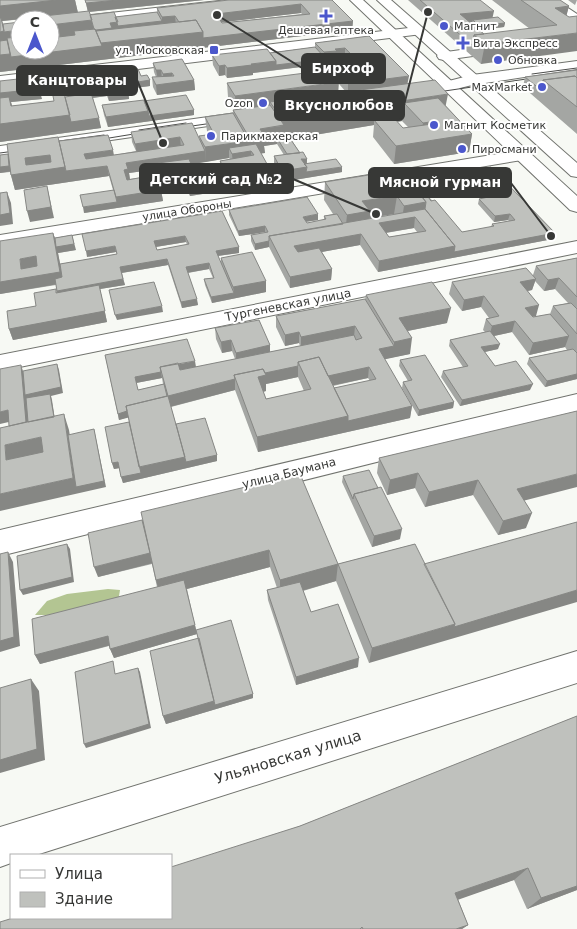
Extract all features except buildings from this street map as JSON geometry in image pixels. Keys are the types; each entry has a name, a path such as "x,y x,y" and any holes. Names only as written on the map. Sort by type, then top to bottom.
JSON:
{"street":[{"path":"60,21 264,0"},
{"path":"356,0 577,206"},
{"path":"382,0 577,172"},
{"path":"547,0 577,20"},
{"path":"562,28 577,26"},
{"path":"0,81 417,31"},
{"path":"444,56 468,53"},
{"path":"403,95 472,80 577,65"},
{"path":"0,151 260,115"},
{"name":"улица Обороны","path":"0,241 522,155"},
{"name":"Тургеневская улица","path":"0,363 577,247"},
{"name":"улица Баумана","path":"0,542 577,402"},
{"name":"Ульяновская улица","path":"0,847 577,667"}],"green space":[{"path":"108,589 120,590 118,602 57,615 35,615 47,601 67,594"}],"tram line":[{"path":"532,74 577,68"},
{"path":"431,93 540,77"},
{"path":"178,128 220,122"},
{"path":"139,130 186,123"},
{"path":"97,140 146,132"},
{"path":"45,143 104,135"},
{"path":"0,153 22,150"}],"place":[{"name":"Вкуснолюбов","path":"428,12"},
{"name":"Бирхоф","path":"217,15"},
{"name":"Дешевая аптека","path":"326,16"},
{"name":"Магнит","path":"444,26"},
{"name":"Вита Экспресс","path":"463,43"},
{"name":"ул. Московская","path":"214,50"},
{"name":"Обновка","path":"498,60"},
{"name":"MaxMarket","path":"542,87"},
{"name":"Ozon","path":"263,103"},
{"name":"Магнит Косметик","path":"434,125"},
{"name":"Парикмахерская","path":"211,136"},
{"name":"Канцтовары","path":"163,143"},
{"name":"Пиросмани","path":"462,149"},
{"name":"Детский сад №2","path":"376,214"},
{"name":"Мясной гурман","path":"551,236"}]}
